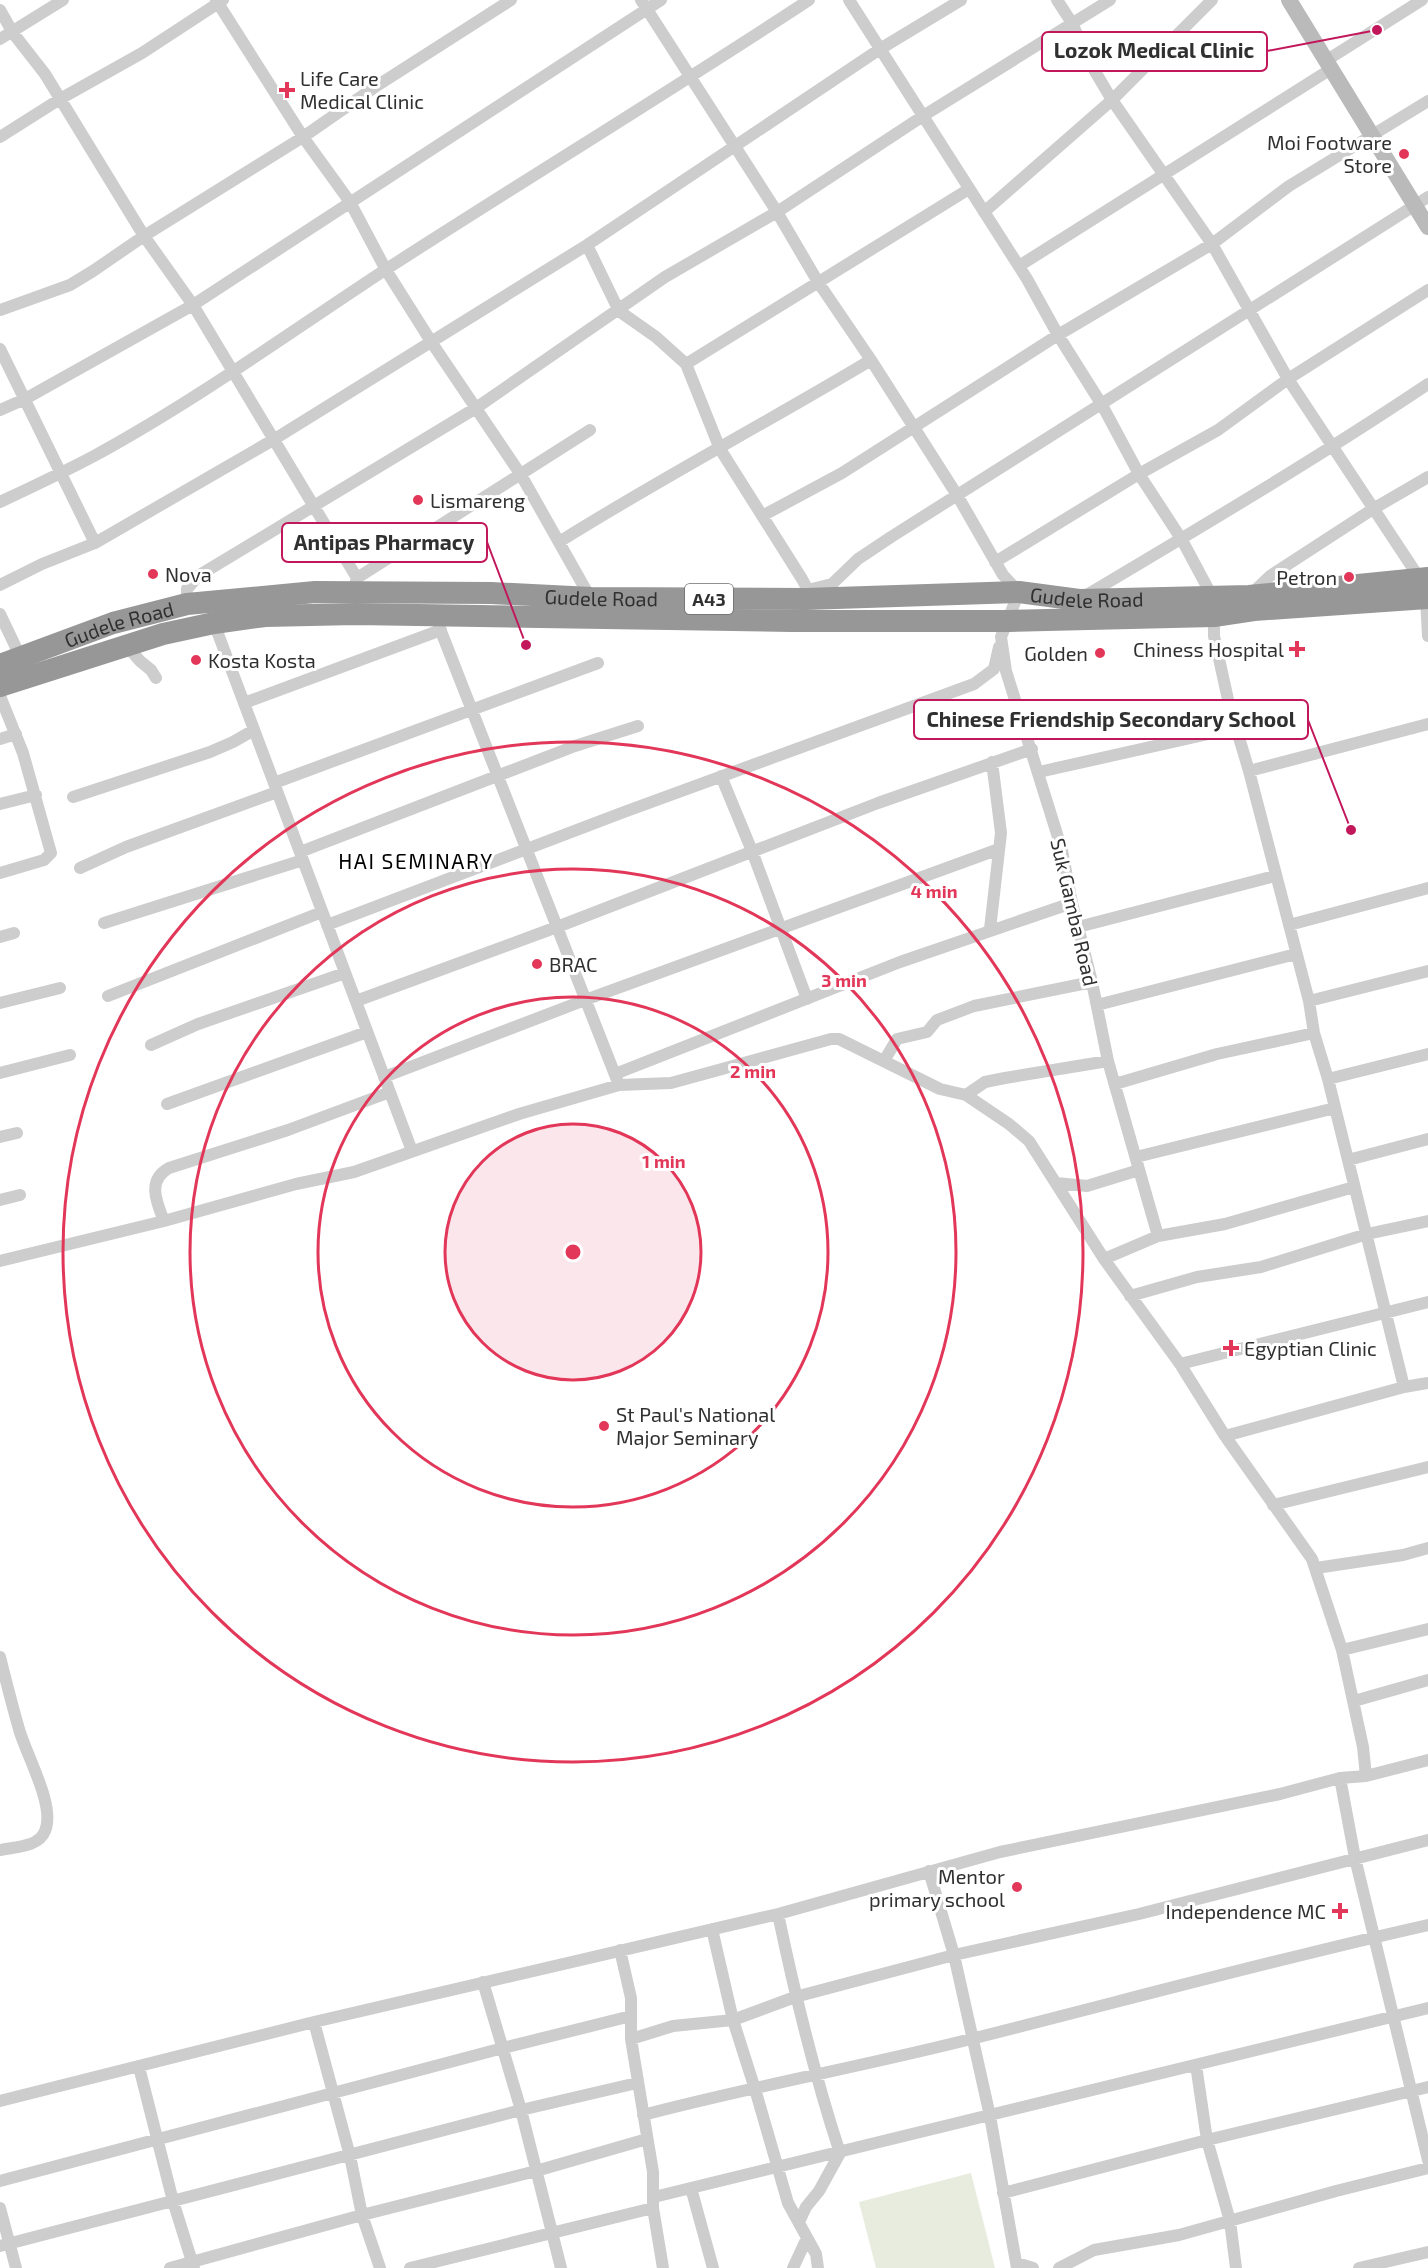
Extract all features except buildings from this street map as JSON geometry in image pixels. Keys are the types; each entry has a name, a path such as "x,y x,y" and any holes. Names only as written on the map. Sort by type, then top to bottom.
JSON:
{"highway":[{"name":"Gudele Road","path":"0,686 36,660 113,623 188,604 355,585 491,594 595,608 1005,629 1214,607 1249,596 1425,588"},
{"name":"Gudele Road","path":"0,665 126,645 214,623 265,616 314,614 438,623 595,608 807,595 1019,592 1079,600 1254,610 1425,588"}],"main road":[{"path":"1289,0 1371,135 1421,201 1428,227"}],"street":[{"path":"0,39 14,33 63,0"},
{"path":"0,310 70,285 303,137 375,87 511,0"},
{"path":"0,410 25,399 193,305 644,4 661,0"},
{"path":"0,502 105,449 232,371 809,0"},
{"path":"849,0 1018,266 1058,336 1102,405 1139,474 1182,540 1214,607 1214,636 1235,728 1249,771 1309,1002 1314,1033 1328,1079 1404,1387"},
{"path":"0,585 42,564 95,543 273,440 432,343 587,244 880,49 961,0"},
{"path":"1057,0 1072,23 1090,63 1112,100 1212,244 1288,380 1425,588 1428,636"},
{"path":"188,604 187,589 192,581 476,408 665,277 777,212 923,116 1110,0"},
{"path":"984,212 1112,100 1212,0"},
{"path":"1018,266 1329,65 1422,0"},
{"path":"0,137 60,99 142,53 219,1 303,137 350,202 386,270 432,343 521,475 595,608"},
{"path":"644,4 777,212 818,282 915,428 1007,582 1019,592"},
{"path":"0,10 45,74 144,236 193,305 314,506 355,585 590,430"},
{"path":"762,516 842,473 1058,336 1212,244 1289,186 1428,101"},
{"path":"686,364 969,189"},
{"path":"587,244 619,311 656,337 686,364 720,449 807,595 832,584 858,559 1421,201"},
{"path":"995,562 1139,474 1218,430 1288,380 1428,290"},
{"path":"0,349 95,543"},
{"path":"559,542 620,504 720,449 871,360"},
{"path":"1079,600 1334,447 1428,384"},
{"path":"1249,596 1270,576 1374,508 1428,477"},
{"name":"Suk Gamba Road","path":"1019,592 1005,629 1006,671 1062,850 1108,1061 1158,1236"},
{"path":"0,614 36,660"},
{"path":"214,623 412,1151"},
{"path":"244,703 438,623 617,1079"},
{"path":"327,925 721,776 974,684 994,669 1005,629"},
{"path":"126,645 156,678"},
{"path":"80,868 126,847 276,787 598,663"},
{"path":"0,696 36,795 50,849 50,855 44,860 0,873"},
{"path":"1249,771 1428,724"},
{"path":"104,923 301,856 575,746 639,726"},
{"path":"1039,772 1235,728"},
{"path":"73,797 210,752 254,730"},
{"path":"0,739 15,734"},
{"path":"356,1001 557,927 752,851 1032,749"},
{"path":"990,929 1002,833 992,762"},
{"path":"721,776 752,851 807,999"},
{"path":"0,804 36,795"},
{"path":"384,1077 585,1000 999,849"},
{"path":"1078,927 1275,876"},
{"path":"1289,925 1428,888"},
{"path":"0,1261 164,1221 285,1187 354,1172 617,1079 807,999 990,929 1072,903"},
{"path":"108,996 322,912"},
{"path":"0,937 14,933"},
{"path":"1097,1005 1296,954"},
{"path":"1309,1002 1428,971"},
{"path":"151,1045 198,1024 345,973"},
{"path":"884,1061 897,1039 927,1032 937,1020 1020,995 1092,982"},
{"path":"0,1003 60,988"},
{"path":"167,1104 368,1032"},
{"path":"1115,1084 1217,1054 1314,1033"},
{"path":"617,1079 671,1083 835,1038 940,1089 966,1095 1021,1133 1029,1141 1104,1259 1180,1364 1225,1436 1312,1559 1342,1650 1363,1747 1366,1776"},
{"path":"1328,1079 1428,1054"},
{"path":"0,1073 70,1056"},
{"path":"966,1095 985,1082 1108,1061"},
{"path":"164,1221 157,1203 155,1183 161,1172 288,1130 390,1092"},
{"path":"1056,1183 1087,1186 1138,1163 1335,1108"},
{"path":"0,1137 17,1133"},
{"path":"1348,1160 1428,1139"},
{"path":"1104,1259 1158,1236 1225,1224 1354,1187"},
{"path":"0,1200 20,1195"},
{"path":"1130,1296 1197,1276 1261,1267 1367,1234 1428,1221"},
{"path":"1180,1364 1428,1302"},
{"path":"1225,1436 1404,1387 1428,1383"},
{"path":"1274,1505 1428,1467"},
{"path":"1316,1568 1402,1555 1428,1548"},
{"path":"1342,1650 1428,1629"},
{"path":"0,1657 19,1730 40,1784 48,1823 45,1833 38,1840 0,1850"},
{"path":"1354,1701 1428,1680"},
{"path":"0,2101 314,2022 778,1914 929,1871 1071,1837 1280,1794 1340,1778 1366,1776 1428,1760"},
{"path":"1340,1778 1355,1857 1428,2160"},
{"path":"631,2038 673,2026 733,2020 795,1996 954,1955 1139,1914 1428,1840"},
{"path":"929,1871 954,1955 990,2116 1017,2265 1033,2268"},
{"path":"778,1914 795,1996 815,2073 840,2153 819,2192 806,2207 799,2222"},
{"path":"643,2115 711,2097 755,2090 815,2073 972,2039 1246,1968 1428,1925"},
{"path":"712,1929 733,2020 777,2168 788,2203 816,2254 818,2268"},
{"path":"620,1950 631,1998 631,2038 653,2172 653,2203 663,2268"},
{"path":"483,1982 521,2110 561,2268"},
{"path":"410,2268 552,2232 653,2203 691,2188 1428,2008"},
{"path":"0,2181 632,2016"},
{"path":"314,2022 350,2156 362,2215 380,2268"},
{"path":"1196,2065 1207,2140 1230,2221 1236,2268"},
{"path":"139,2067 173,2201 193,2265"},
{"path":"5,2244 521,2110 637,2083"},
{"path":"1003,2193 1207,2140 1428,2087"},
{"path":"170,2268 193,2265 362,2215 536,2172 647,2139"},
{"path":"1059,2268 1094,2250 1179,2235 1428,2168"},
{"path":"691,2188 713,2268"},
{"path":"0,2208 5,2244 16,2268"},
{"path":"793,2268 807,2238"},
{"path":"1359,2268 1428,2252"}],"shaded area":[{"path":"971,2173 995,2268 876,2268 859,2202"}],"place":[{"name":"Lozok Medical Clinic","path":"1377,30"},
{"name":"Life Care Medical Clinic","path":"287,90"},
{"name":"Moi Footware Store","path":"1404,154"},
{"name":"Lismareng","path":"418,500"},
{"name":"Nova","path":"153,574"},
{"name":"Petron","path":"1349,577"},
{"name":"Antipas Pharmacy","path":"526,645"},
{"name":"Chiness Hospital","path":"1297,649"},
{"name":"Golden","path":"1100,653"},
{"name":"Kosta Kosta","path":"196,660"},
{"name":"Chinese Friendship Secondary School","path":"1351,830"},
{"name":"BRAC","path":"537,964"},
{"name":"Egyptian Clinic","path":"1231,1348"},
{"name":"St Paul's National Major Seminary","path":"604,1426"},
{"name":"Mentor primary school","path":"1017,1887"},
{"name":"Independence MC","path":"1340,1911"}],"district":[{"name":"HAI SEMINARY","path":"416,860"}]}
